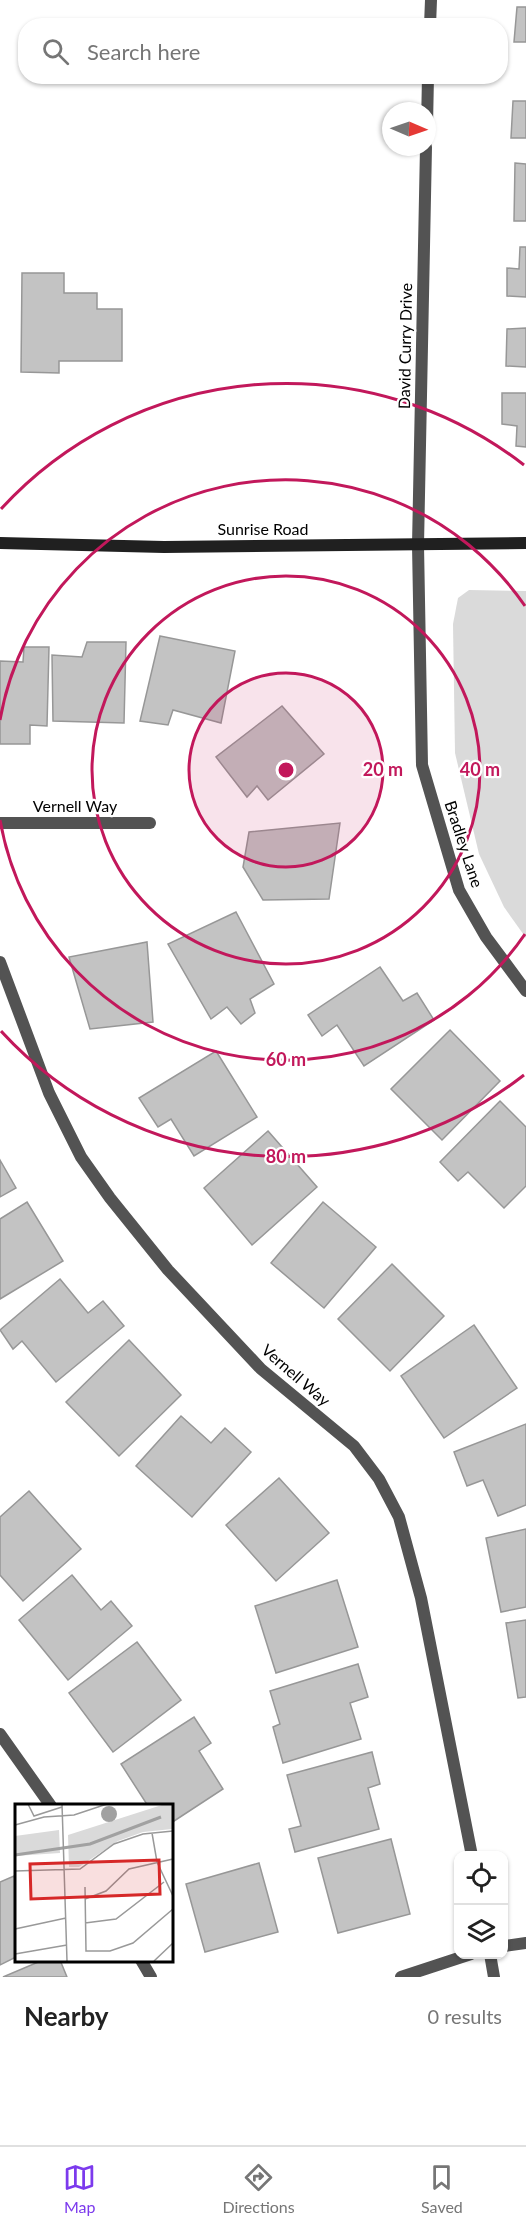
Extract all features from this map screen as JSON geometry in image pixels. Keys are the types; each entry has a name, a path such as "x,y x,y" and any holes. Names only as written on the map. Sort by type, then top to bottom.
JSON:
{"main road":[{"name":"Sunrise Road","path":"0,543 164,547 526,543"}],"street":[{"path":"430,18 431,0"},
{"path":"427,102 428,84"},
{"name":"David Curry Drive","path":"418,545 426,156"},
{"name":"Bradley Lane","path":"418,545 422,765 444,846 459,890 486,937 526,992"},
{"name":"Vernell Way","path":"0,823 150,823"},
{"name":"Vernell Way","path":"0,962 49,1093 81,1157 110,1198 168,1270 261,1369 354,1446 379,1479 399,1517 421,1598 471,1851"},
{"path":"0,1734 50,1804"},
{"path":"508,1945 526,1943"},
{"path":"401,1977 456,1959"},
{"path":"491,1959 494,1977"},
{"path":"142,1962 151,1977"}],"shaded area":[{"path":"469,590 526,591 526,938 504,907 479,854 455,753 453,624 458,598"}],"building":[{"path":"517,7 526,7 526,42 514,42"},
{"path":"513,101 526,101 526,138 511,138"},
{"path":"515,163 526,164 526,221 514,221"},
{"path":"520,247 526,247 526,297 507,296 507,268 519,269"},
{"path":"22,273 64,273 64,293 97,293 97,309 122,309 122,361 59,361 59,373 21,372"},
{"path":"526,328 526,367 506,366 507,329"},
{"path":"502,393 526,393 526,447 516,446 517,426 502,424"},
{"path":"160,636 235,651 221,723 173,710 168,725 140,721"},
{"path":"87,642 126,642 124,723 53,721 52,655 82,657"},
{"path":"24,647 49,647 47,726 30,725 30,744 0,744 0,661 23,662"},
{"path":"282,706 324,754 268,800 257,786 247,797 216,757"},
{"path":"340,823 329,899 263,900 243,867 249,832"},
{"path":"236,912 274,984 250,999 255,1013 241,1024 227,1007 211,1019 168,944"},
{"path":"147,942 153,1022 90,1029 69,957"},
{"path":"380,967 403,1001 417,993 434,1020 364,1066 337,1025 322,1036 308,1015"},
{"path":"450,1030 500,1081 442,1140 391,1089"},
{"path":"216,1051 257,1117 194,1156 171,1119 158,1127 139,1098"},
{"path":"500,1101 526,1127 526,1186 504,1208 468,1172 458,1181 440,1162"},
{"path":"268,1131 317,1187 252,1245 204,1188"},
{"path":"0,1160 16,1188 0,1197"},
{"path":"27,1202 63,1261 0,1299 0,1219"},
{"path":"323,1202 376,1247 324,1308 271,1263"},
{"path":"392,1264 444,1316 390,1371 338,1319"},
{"path":"60,1279 88,1313 103,1301 124,1326 56,1382 22,1341 13,1349 0,1330"},
{"path":"474,1325 517,1388 444,1438 401,1376"},
{"path":"129,1340 181,1395 119,1456 66,1402"},
{"path":"181,1416 211,1443 225,1428 251,1452 192,1517 136,1466"},
{"path":"526,1424 526,1505 498,1516 483,1480 467,1486 454,1452"},
{"path":"279,1478 329,1533 276,1581 226,1525"},
{"path":"29,1491 81,1549 23,1601 0,1575 0,1517"},
{"path":"526,1529 526,1607 501,1612 486,1538"},
{"path":"72,1575 101,1610 111,1601 132,1626 68,1680 19,1620"},
{"path":"337,1580 358,1647 276,1673 255,1606"},
{"path":"526,1620 526,1697 518,1698 506,1623"},
{"path":"137,1642 181,1700 113,1752 69,1693"},
{"path":"358,1664 368,1697 350,1703 361,1739 283,1763 273,1727 280,1724 270,1691"},
{"path":"194,1717 211,1743 199,1751 223,1789 172,1822 172,1804 147,1804 121,1764"},
{"path":"372,1752 380,1784 368,1788 379,1829 295,1852 289,1829 301,1826 287,1775"},
{"path":"391,1839 410,1914 338,1933 318,1858"},
{"path":"259,1863 278,1932 205,1952 186,1884"},
{"path":"14,1876 15,1879 15,1958 0,1965 0,1882"},
{"path":"38,1962 61,1962 67,1977 3,1977"}]}
